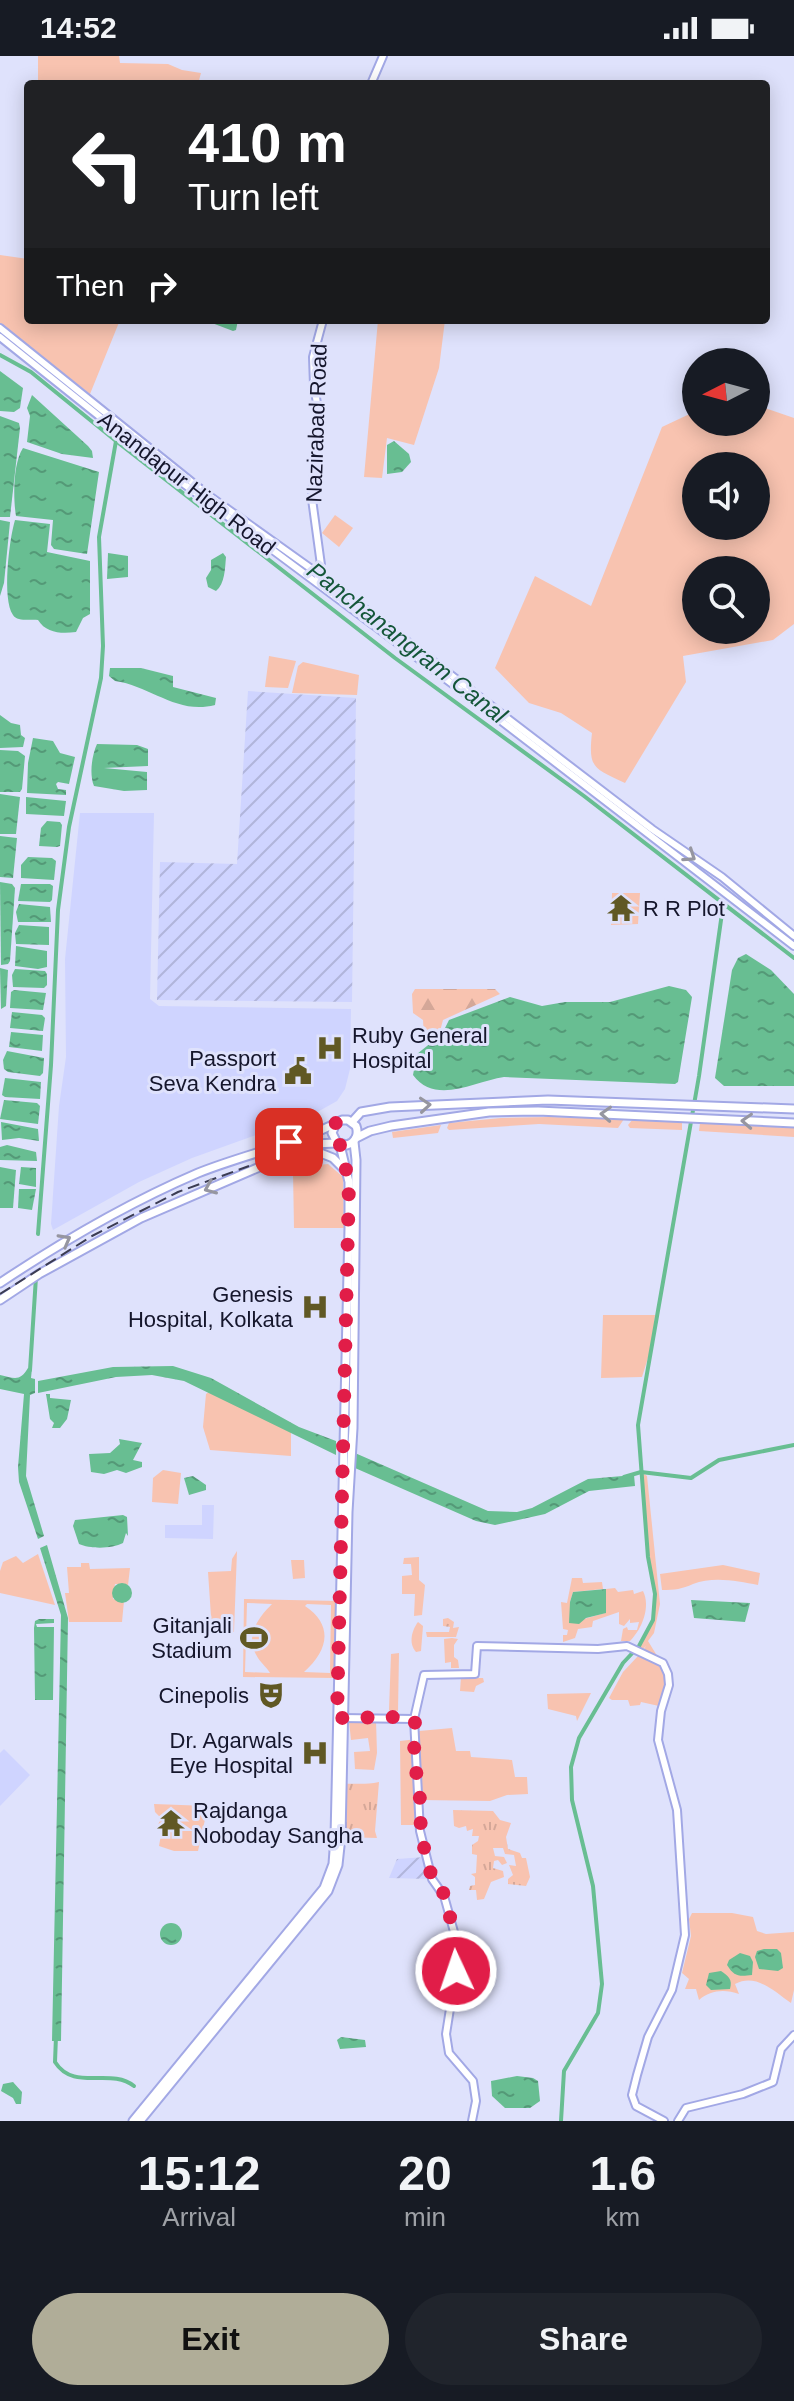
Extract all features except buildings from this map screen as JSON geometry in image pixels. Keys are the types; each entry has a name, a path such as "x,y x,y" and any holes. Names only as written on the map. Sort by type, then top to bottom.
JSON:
{"main road":[{"path":"373,80 383,56"},
{"name":"Nazirabad Road","path":"317,578 321,565 312,499 319,427 313,357 322,324"},
{"name":"Anandapur High Road","path":"0,328 208,495 794,946"},
{"name":"Anandapur High Road","path":"0,337 184,484 317,578 652,829 722,877 794,936"},
{"path":"352,1122 361,1112 437,1104 568,1099 794,1109"},
{"path":"0,1300 39,1274 92,1249 162,1208 313,1144 347,1145 370,1131 391,1126 489,1112 538,1111 794,1123"},
{"path":"0,1283 52,1247 201,1172 345,1120 352,1122 357,1129 335,1851 324,1888 133,2121"},
{"path":"336,1123 332,1133 339,1144 348,1174 348,1444"},
{"path":"308,1148 333,1158 348,1174"},
{"path":"472,2121 476,2101 473,2081 448,2050 446,2030 456,1971 456,1939 444,1896 432,1879 421,1836 414,1719 424,1675 475,1674 477,1646 598,1649 629,1646 663,1663 669,1676 658,1740 676,1808 685,1935 672,1990 648,2037 632,2095 636,2106 664,2121"},
{"path":"340,1718 414,1719"},
{"path":"140,2121 332,1885 340,1851 340,1718"},
{"path":"678,2121 686,2108 743,2094 773,2082 781,2049 794,2035"}],"shaded area":[{"path":"248,691 356,698 352,1002 157,1000 160,862 237,864"},
{"path":"80,813 154,813 150,999 159,1006 351,1009 350,1069 345,1089 337,1101 312,1115 192,1158 139,1182 53,1230 59,1106 66,1057 65,959"},
{"path":"202,1505 214,1505 213,1539 165,1538 165,1525 202,1525"},
{"path":"4,1749 30,1775 0,1806 0,1753"},
{"path":"425,1857 429,1879 389,1878 397,1859"}],"green space":[{"path":"38,56 119,56 120,63 168,64 201,73 199,80 38,80"},
{"path":"0,255 24,258 24,324 118,324 90,394 0,324"},
{"path":"378,324 444,324 439,368 414,445 387,438 382,478 364,477"},
{"path":"770,410 794,418 794,624 770,641 770,556 682,556 682,644 750,644 683,656 686,682 625,783 595,766 591,754 592,733 561,713 529,703 495,668 535,576 591,606 662,427 682,418 682,436 770,436"},
{"path":"335,515 353,528 339,547 322,533"},
{"path":"269,656 296,661 288,688 265,687"},
{"path":"303,662 359,675 357,695 292,693 298,666"},
{"path":"612,893 640,893 638,924 611,925"},
{"path":"415,989 495,989 500,994 443,1020 439,1035 424,1037 423,1020 413,1013 412,994"},
{"path":"549,1117 624,1119 618,1128 539,1124 447,1128 449,1123"},
{"path":"633,1119 682,1122 682,1130 630,1128 628,1125"},
{"path":"700,1123 794,1128 794,1137 699,1131"},
{"path":"441,1125 438,1133 393,1138 392,1132"},
{"path":"328,1164 343,1177 344,1228 294,1228 293,1172"},
{"path":"603,1315 655,1315 652,1345 642,1377 601,1378"},
{"path":"215,1388 291,1427 291,1456 210,1450 203,1427 206,1394"},
{"path":"163,1470 181,1473 178,1504 152,1502 153,1478"},
{"path":"641,1472 647,1476 660,1604 654,1633 648,1641 659,1659 649,1658 662,1669 667,1679 659,1706 641,1702 640,1705 630,1706 628,1700 609,1698 623,1672 638,1656 643,1655 646,1646 642,1650 639,1646 653,1620 655,1594 648,1557"},
{"path":"237,1551 234,1632 212,1631 208,1572 231,1571 232,1559"},
{"path":"38,1554 55,1605 0,1593 3,1562 16,1556 23,1563"},
{"path":"419,1557 419,1580 425,1585 422,1615 414,1616 415,1594 402,1594 402,1576 412,1575 411,1564 403,1564 404,1558"},
{"path":"291,1560 304,1560 305,1578 293,1579"},
{"path":"81,1563 89,1563 90,1569 130,1568 128,1585 115,1584 113,1599 124,1601 122,1622 69,1622 65,1593 69,1593 67,1567 81,1567"},
{"path":"723,1565 760,1573 758,1585 717,1580 662,1590 660,1574"},
{"path":"572,1578 582,1578 583,1583 602,1582 603,1589 573,1592 570,1623 605,1613 606,1589 615,1588 618,1592 633,1590 634,1594 643,1591 646,1604 644,1618 638,1630 630,1641 621,1641 623,1629 637,1630 639,1622 630,1623 630,1619 624,1626 619,1624 619,1612 593,1621 592,1627 578,1629 575,1638 563,1642 563,1635 567,1635 568,1630 563,1629 561,1602 567,1603"},
{"path":"244,1599 337,1601 336,1678 243,1677","holes":["247,1603 272,1604 257,1622 252,1636 254,1650 270,1673 245,1672","331,1605 330,1673 304,1672 318,1656 324,1639 321,1622 305,1606"]},
{"path":"443,1619 454,1622 453,1628 459,1627 456,1637 427,1637 426,1632 449,1632 450,1627 443,1626"},
{"path":"418,1622 423,1626 421,1651 416,1652 412,1637"},
{"path":"444,1639 458,1639 454,1645 454,1657 458,1660 459,1668 451,1668 451,1662 445,1663"},
{"path":"399,1653 398,1711 389,1710 391,1654"},
{"path":"469,1674 471,1678 483,1678 484,1682 476,1686 474,1692 460,1691 461,1677"},
{"path":"591,1693 577,1721 576,1716 548,1709 547,1694"},
{"path":"349,1721 376,1721 374,1770 355,1769 354,1752 370,1751 368,1738 351,1740"},
{"path":"452,1728 456,1751 470,1751 471,1757 512,1760 515,1777 527,1777 528,1794 507,1795 490,1801 421,1800 414,1802 414,1807 418,1807 417,1825 401,1825 400,1741 417,1739 419,1731"},
{"path":"379,1782 377,1838 341,1837 342,1784"},
{"path":"154,1804 208,1806 198,1851 174,1851 159,1846 162,1829 158,1825 161,1818 155,1812"},
{"path":"453,1810 493,1811 500,1820 511,1823 506,1837 508,1849 526,1858 530,1877 526,1886 508,1884 508,1879 513,1875 509,1865 516,1866 514,1855 505,1854 503,1848 493,1848 495,1856 504,1857 507,1863 502,1865 498,1860 494,1861 493,1868 503,1871 504,1877 491,1882 484,1899 477,1900 476,1890 469,1890 470,1886 475,1885 475,1877 471,1874 476,1873 477,1855 472,1854 472,1845 479,1836 472,1836 473,1829 467,1831 466,1826 454,1826"},
{"path":"692,1913 732,1913 753,1917 757,1931 766,1934 794,1932 794,1990 791,2003 764,1985 750,1981 735,1984 739,1994 718,1991 699,2000 696,1989 685,1989 689,1979 682,1973 691,1936 689,1919"}],"water":[{"path":"215,324 237,324 233,331"},
{"path":"0,371 23,388 20,408 14,412 0,411"},
{"path":"32,395 88,446 93,458 62,454 27,442 30,416 27,408"},
{"path":"0,416 19,423 20,428 10,517 0,517"},
{"path":"394,441 409,454 411,462 402,472 387,474 387,445"},
{"path":"23,448 99,472 87,554 54,549 51,545 53,520 16,516 16,471"},
{"path":"0,520 10,522 0,596"},
{"path":"15,520 50,524 47,552 90,561 90,614 83,618 76,632 54,632 38,620 13,615 7,583"},
{"path":"108,553 128,556 128,577 107,579"},
{"path":"223,553 226,557 224,576 216,591 208,587 206,578 211,570 211,560"},
{"path":"110,668 141,668 173,676 173,687 216,698 215,705 201,707 176,703 115,681 109,676"},
{"path":"0,715 20,725 21,735 25,738 23,747 0,748"},
{"path":"33,738 53,741 60,753 75,757 69,784 56,784 58,789 66,790 66,795 27,793"},
{"path":"97,744 137,745 148,749 148,766 104,768 147,772 147,790 124,791 94,786 92,765"},
{"path":"0,750 18,751 25,756 20,792 0,792"},
{"path":"0,794 20,797 16,834 0,834"},
{"path":"26,797 66,801 64,816 26,814"},
{"path":"47,821 62,825 60,846 39,846 41,828"},
{"path":"0,836 17,838 13,878 0,877"},
{"path":"28,857 52,858 56,861 54,880 21,878 21,865"},
{"path":"0,882 12,884 15,888 10,961 1,965"},
{"path":"21,884 50,884 53,886 52,900 18,901"},
{"path":"19,904 50,907 51,922 18,922 16,912"},
{"path":"19,925 49,927 49,945 16,944 15,933"},
{"path":"16,946 47,951 47,967 15,966"},
{"path":"746,954 771,970 794,994 794,1086 724,1086 715,1078 732,970 738,958"},
{"path":"0,968 8,970 6,1006 1,1009"},
{"path":"15,969 45,971 47,985 44,988 13,987"},
{"path":"669,986 686,990 692,997 678,1082 675,1084 504,1077 444,1090 422,1084 413,1075 417,1054 442,1034 449,1020 510,997 542,1006 565,1002 610,1002"},
{"path":"11,992 46,993 43,1010 10,1008"},
{"path":"12,1012 42,1015 45,1018 43,1031 10,1028"},
{"path":"11,1032 43,1035 42,1051 9,1047"},
{"path":"7,1051 44,1058 43,1073 40,1076 8,1072 4,1069 3,1060"},
{"path":"5,1078 41,1082 40,1099 5,1097 2,1095"},
{"path":"4,1100 37,1103 40,1106 38,1124 0,1119"},
{"path":"1,1122 38,1129 39,1141 19,1138 2,1140"},
{"path":"7,1145 36,1152 37,1161 0,1160 0,1147"},
{"path":"0,1167 16,1170 13,1208 0,1208"},
{"path":"21,1167 36,1168 36,1187 19,1184"},
{"path":"19,1189 36,1189 32,1210 18,1208"},
{"path":"173,1366 211,1378 299,1427 336,1441 336,1455 184,1381 152,1375 116,1377 38,1393 38,1381 113,1367"},
{"path":"32,1368 35,1393 30,1395 26,1476 44,1536 38,1539 19,1482 24,1394 0,1389 0,1375 19,1377"},
{"path":"46,1394 50,1394 50,1398 71,1400 67,1419 60,1428 52,1428 54,1423 50,1419"},
{"path":"119,1439 142,1443 133,1460 142,1462 142,1467 126,1473 117,1470 104,1474 91,1472 89,1454 110,1453 120,1444"},
{"path":"355,1453 488,1511 517,1512 532,1508 588,1479 634,1475 635,1486 589,1491 545,1514 495,1525 476,1521 355,1468"},
{"path":"193,1476 206,1485 206,1490 189,1495 184,1478"},
{"path":"127,1517 128,1536 126,1533 123,1543 101,1548 79,1544 73,1526 75,1520"},
{"path":"47,1545 68,1618 61,2041 52,2041 61,1615 40,1548"},
{"path":"122,1583 129,1586 132,1593 129,1600 122,1603 115,1600 112,1593 115,1586"},
{"path":"606,1589 606,1613 586,1618 579,1624 569,1623 573,1592"},
{"path":"691,1600 750,1603 745,1622 694,1618"},
{"path":"54,1619 54,1623 36,1624 37,1627 54,1627 53,1700 35,1700 34,1628 35,1621"},
{"path":"171,1923 179,1926 182,1934 179,1942 171,1945 163,1942 160,1934 163,1926"},
{"path":"777,1949 781,1953 783,1968 778,1971 759,1969 755,1957 757,1951"},
{"path":"740,1953 750,1956 752,1975 737,1975 727,1965"},
{"path":"721,1971 730,1980 730,1989 711,1990 706,1985 709,1973"},
{"path":"341,2037 365,2040 366,2047 340,2049 337,2040"},
{"path":"517,2076 538,2081 540,2101 530,2108 505,2108 492,2096 491,2081"},
{"path":"13,2082 22,2092 21,2104 16,2104 13,2098 1,2091 3,2084"}],"waterway":[{"name":"Panchanangram Canal","path":"0,355 31,372 395,658 584,796 794,958"},
{"path":"38,1234 51,1065 58,910 69,827 101,678 103,646 99,537 116,441"},
{"path":"561,2121 564,2071 598,2013 602,1984 593,1886 572,1800 571,1767 579,1738 623,1663 639,1646 653,1620 655,1594 648,1557 638,1425 699,1076 723,906"},
{"path":"30,1370 36,1277"},
{"path":"624,1477 641,1472 691,1478 719,1460 794,1445"},
{"path":"56,2036 55,2062 63,2071 82,2078 114,2078 134,2086"}],"railway":[{"path":"0,1294 92,1236 178,1192 249,1166"}],"place":[{"name":"R R Plot","path":"621,908"},
{"name":"Ruby General Hospital","path":"330,1048"},
{"name":"Passport Seva Kendra","path":"298,1071"},
{"name":"Genesis Hospital, Kolkata","path":"315,1307"},
{"name":"Gitanjali Stadium","path":"254,1638"},
{"name":"Cinepolis","path":"271,1695"},
{"name":"Dr. Agarwals Eye Hospital","path":"315,1753"},
{"name":"Rajdanga Noboday Sangha","path":"171,1823"}],"route":[{"path":"289,1142 336,1123 333,1137 340,1145 349,1182 337,1718 398,1717 415,1720 414,1756 420,1799 420,1831 433,1882 443,1892 456,1939 456,1971"}]}
